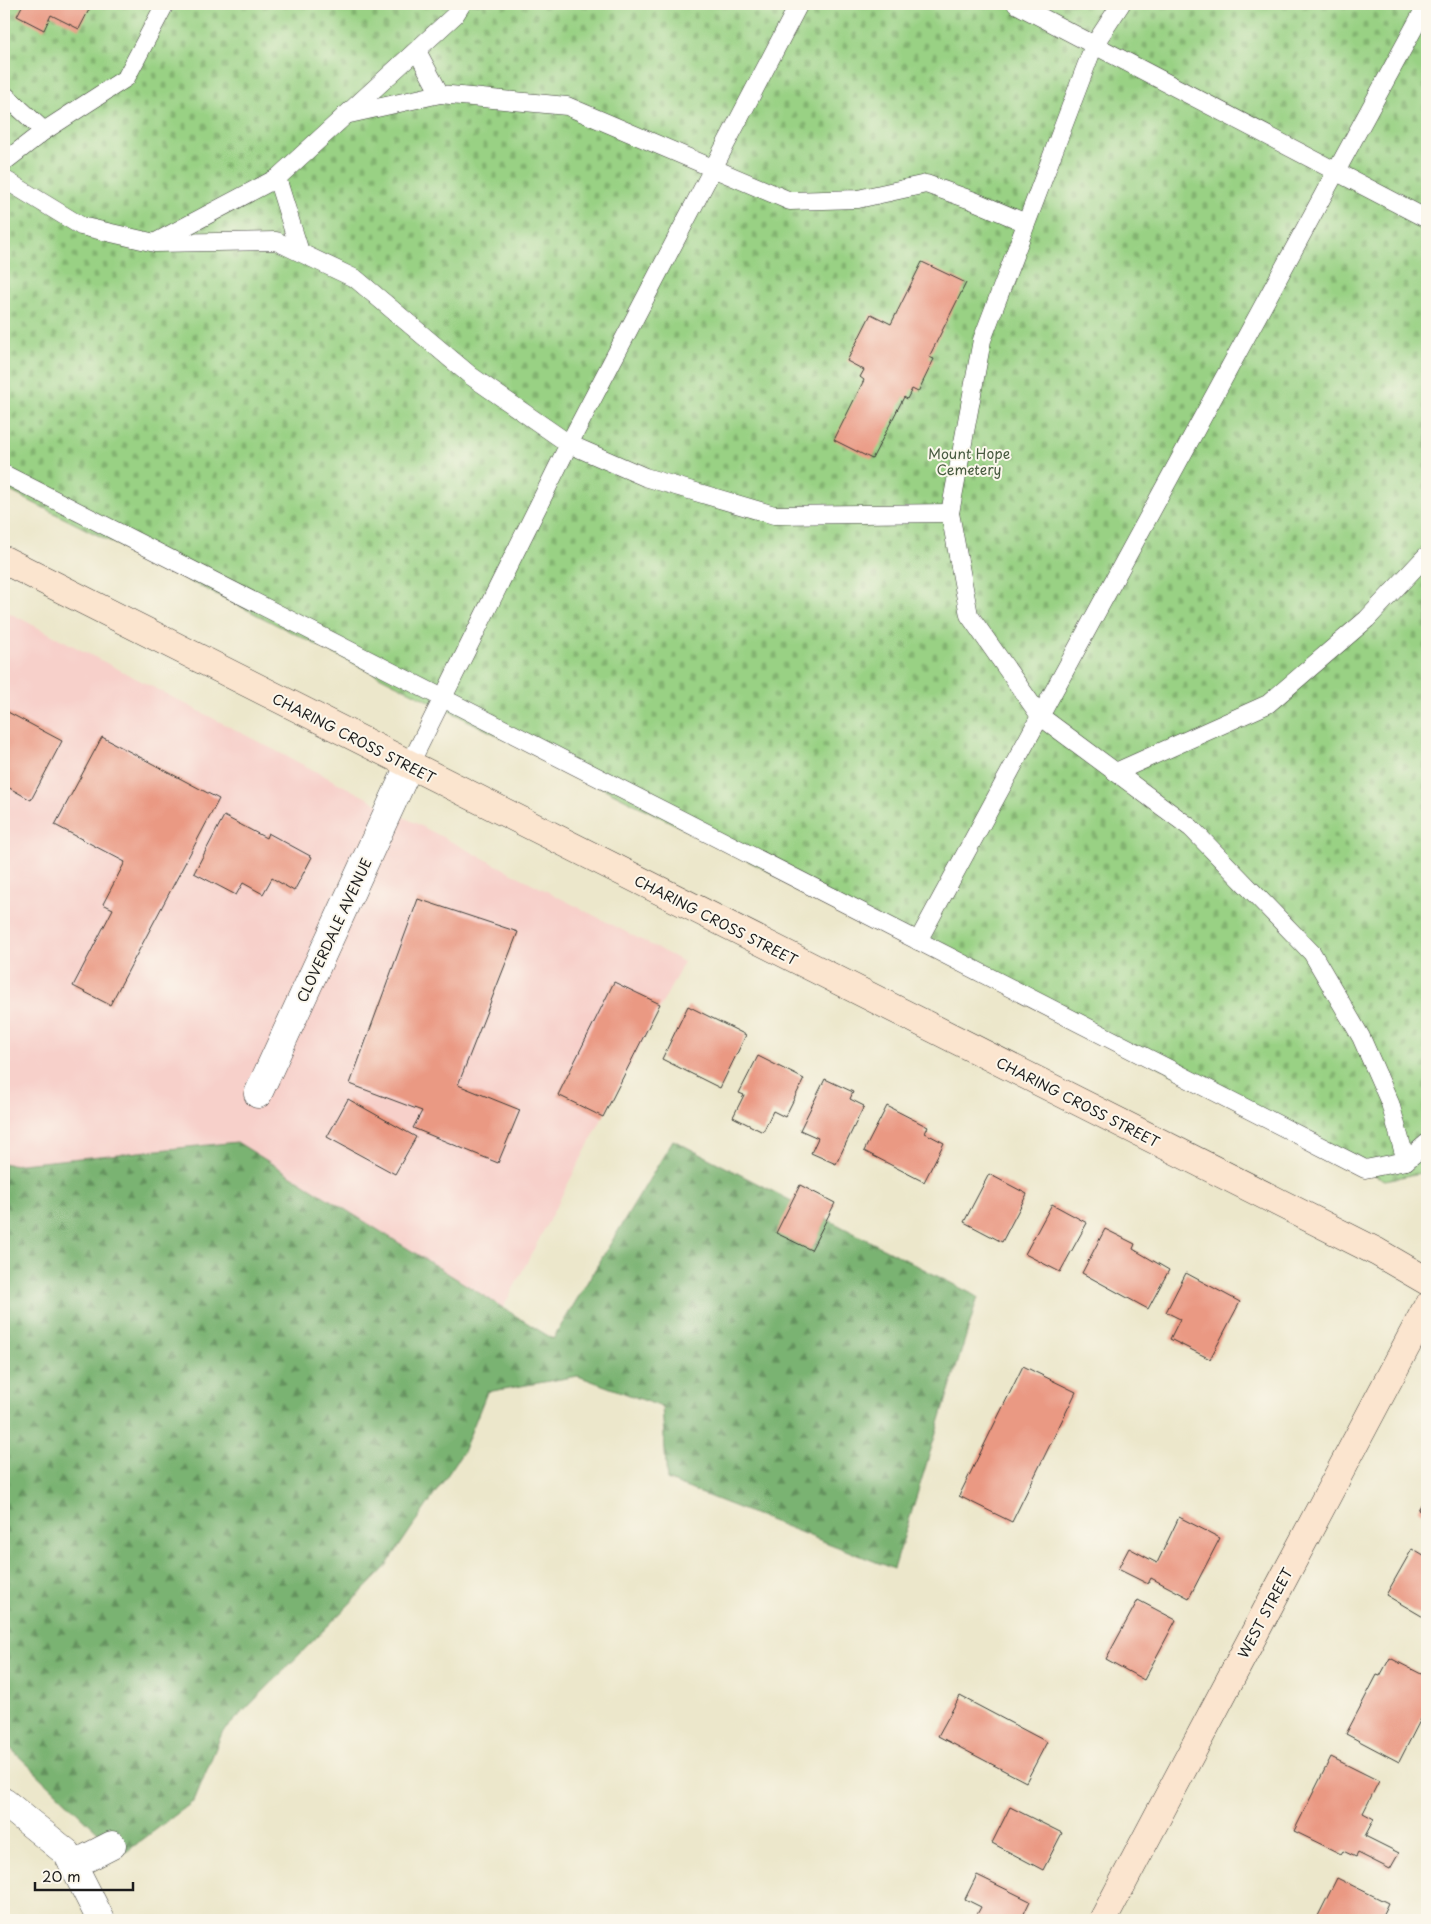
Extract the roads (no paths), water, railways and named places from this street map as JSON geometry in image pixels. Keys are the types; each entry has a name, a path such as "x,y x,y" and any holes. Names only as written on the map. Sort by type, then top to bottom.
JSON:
{"main road":[{"name":"CHARING CROSS STREET","path":"4,560 409,766 1360,1243 1427,1281"},
{"name":"WEST STREET","path":"1103,1920 1427,1307"}],"street":[{"name":"CLOVERDALE AVENUE","path":"258,1094 409,766"},
{"path":"4,1802 67,1853 101,1920"},
{"path":"73,1865 112,1845"}],"lane":[{"path":"4,162 44,131 126,78 165,4"},
{"path":"155,243 277,178 455,15 462,4"},
{"path":"409,766 568,444 799,4"},
{"path":"1016,4 1427,219"},
{"path":"1121,4 1094,45 982,340 950,513 969,615 1040,716 1191,828 1312,952 1361,1037 1390,1103 1406,1161"},
{"path":"918,941 1427,4"},
{"path":"416,51 440,94"},
{"path":"4,94 44,131"},
{"path":"345,115 440,94 567,106 790,201 858,199 926,184 974,201 1026,223"},
{"path":"277,178 300,252"},
{"path":"4,179 81,226 155,243 276,241 300,252 356,279 471,376 568,444 645,477 774,516 950,513"},
{"path":"4,474 1365,1169 1406,1161 1427,1142"},
{"path":"1116,772 1268,704 1367,619 1427,556"}],"park label":[{"name":"Mount Hope Cemetery","path":"969,462"}]}
